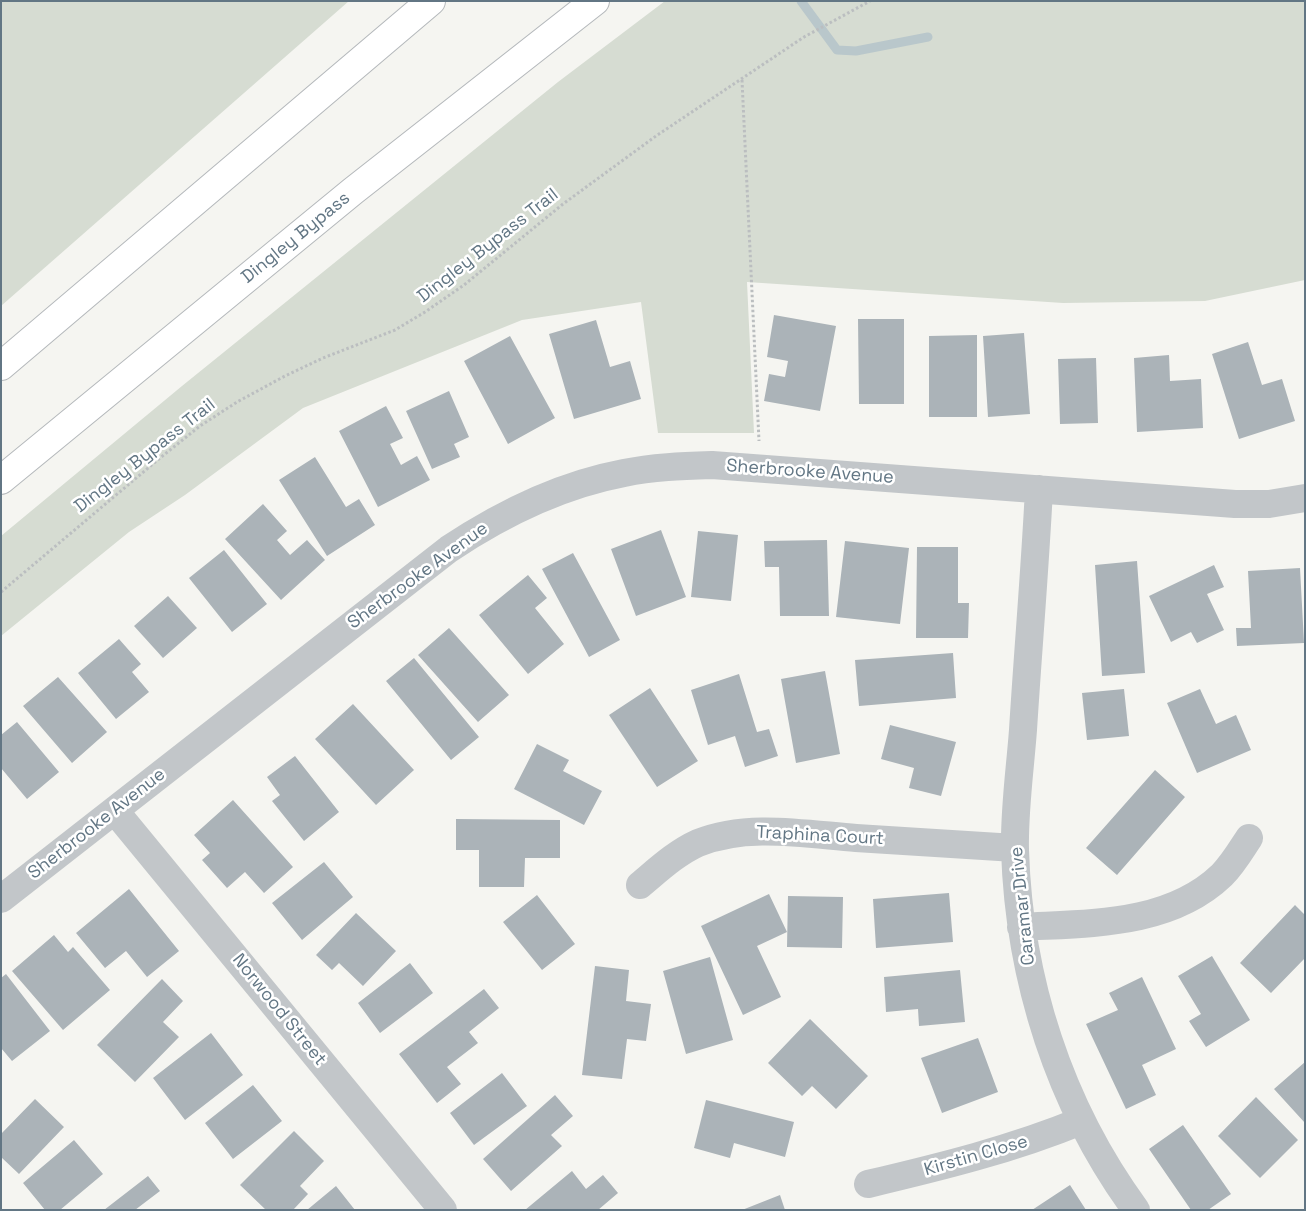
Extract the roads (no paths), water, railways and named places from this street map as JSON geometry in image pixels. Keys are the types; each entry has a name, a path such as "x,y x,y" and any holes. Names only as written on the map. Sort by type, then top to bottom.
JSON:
{"highway":[{"path":"1,366 432,1"},
{"name":"Dingley Bypass","path":"1,480 353,191 595,1"}],"street":[{"name":"Sherbrooke Avenue","path":"1,899 422,570 482,527 544,496 584,483 624,473 712,465 1235,504 1269,504 1305,498"},
{"name":"Caramar Drive","path":"1039,489 1015,848 1021,927 1030,976 1055,1062 1081,1121 1107,1167 1136,1210"},
{"name":"Norwood Street","path":"115,811 443,1210"},
{"name":"Traphina Court","path":"640,885 666,864 698,844 726,835 752,832 1015,848"},
{"path":"1021,927 1106,922 1145,915 1168,908 1188,900 1222,875 1249,838"},
{"name":"Kirstin Close","path":"868,1184 1020,1144 1081,1121"}],"waterway":[{"path":"801,1 837,50 856,51 928,37"}]}
